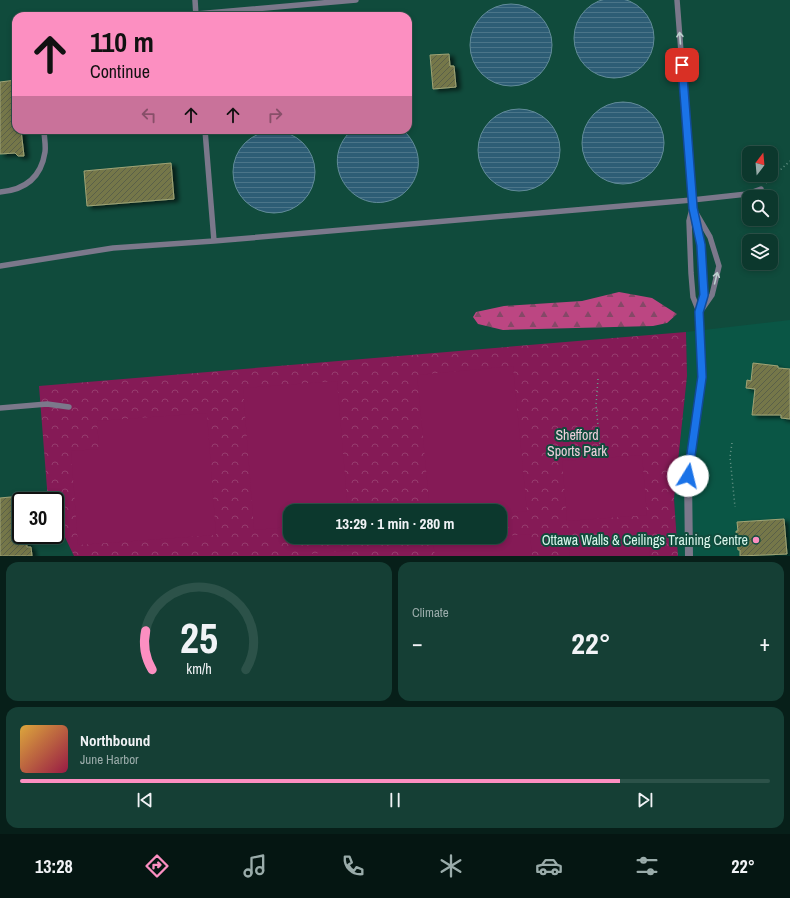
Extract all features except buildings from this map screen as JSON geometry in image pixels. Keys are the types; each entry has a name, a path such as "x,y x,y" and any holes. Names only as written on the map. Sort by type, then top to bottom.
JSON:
{"street":[{"path":"689,556 688,476 702,377 699,312"}],"lane":[{"path":"195,0 196,12"},
{"path":"228,12 356,0"},
{"path":"677,0 692,200 701,245 704,287 704,298 699,312"},
{"path":"0,192 12,191 20,188 26,185 34,177 40,168 44,156 44,134"},
{"path":"205,134 214,241"},
{"path":"0,266 113,248 214,241 692,200 747,194 761,189"},
{"path":"693,208 710,237 719,266 712,295 699,312"},
{"path":"693,208 689,221 691,273 693,297 699,312"},
{"path":"0,408 47,404 69,407"}],"path":[{"path":"761,189 790,161"},
{"path":"598,379 596,405 601,455"},
{"path":"732,443 730,457 735,507"}],"shaded area":[{"path":"790,320 790,556 678,556 674,499 687,376 686,332"}],"green space":[{"path":"619,292 652,298 677,314 667,323 653,326 503,330 478,324 473,317 476,312 504,306 582,301"},
{"name":"Shefford Sports Park","path":"686,332 687,376 674,499 678,556 74,556 64,535 64,492 47,492 39,386"},
{"path":"513,366 527,511 507,513 507,504 429,504 417,375"},
{"path":"337,381 347,504 283,504 283,528 254,530 243,388"},
{"path":"207,413 216,535 78,545 71,451 99,449 97,421"},
{"path":"642,455 647,515 567,521 562,461"},
{"path":"648,532 650,556 570,556 568,538"},
{"path":"530,534 532,556 435,556 433,544 507,544 507,536"},
{"path":"352,550 352,556 289,556"}],"water":[{"path":"604,-1 624,-1 636,4 643,9 648,16 654,30 654,46 648,60 643,67 636,72 622,78 606,78 592,72 585,67 580,60 574,46 574,30 580,16 585,9"},
{"path":"511,4 527,7 540,16 549,29 552,45 549,61 540,74 527,83 511,86 495,83 482,74 473,61 470,45 473,29 482,16 495,7"},
{"path":"623,102 639,105 652,114 661,127 664,143 661,159 652,172 639,181 623,184 607,181 594,172 585,159 582,143 585,127 594,114 607,105"},
{"path":"519,109 535,112 548,121 557,134 560,150 557,166 548,179 535,188 519,191 503,188 490,179 481,166 478,150 481,134 490,121 503,112"},
{"path":"258,134 290,134 303,143 308,149 314,164 315,172 312,188 303,201 290,210 274,213 258,210 245,201 236,188 233,172 236,156 245,143"},
{"path":"349,134 407,134 413,143 418,158 418,168 414,181 403,194 384,202 369,201 356,196 346,186 339,173 337,158 341,144"}],"place":[{"name":"Ottawa Walls & Ceilings Training Centre","path":"756,540"}],"route":[{"path":"682,65 693,208 701,245 704,295 699,312 702,377 700,400 688,476"}]}
